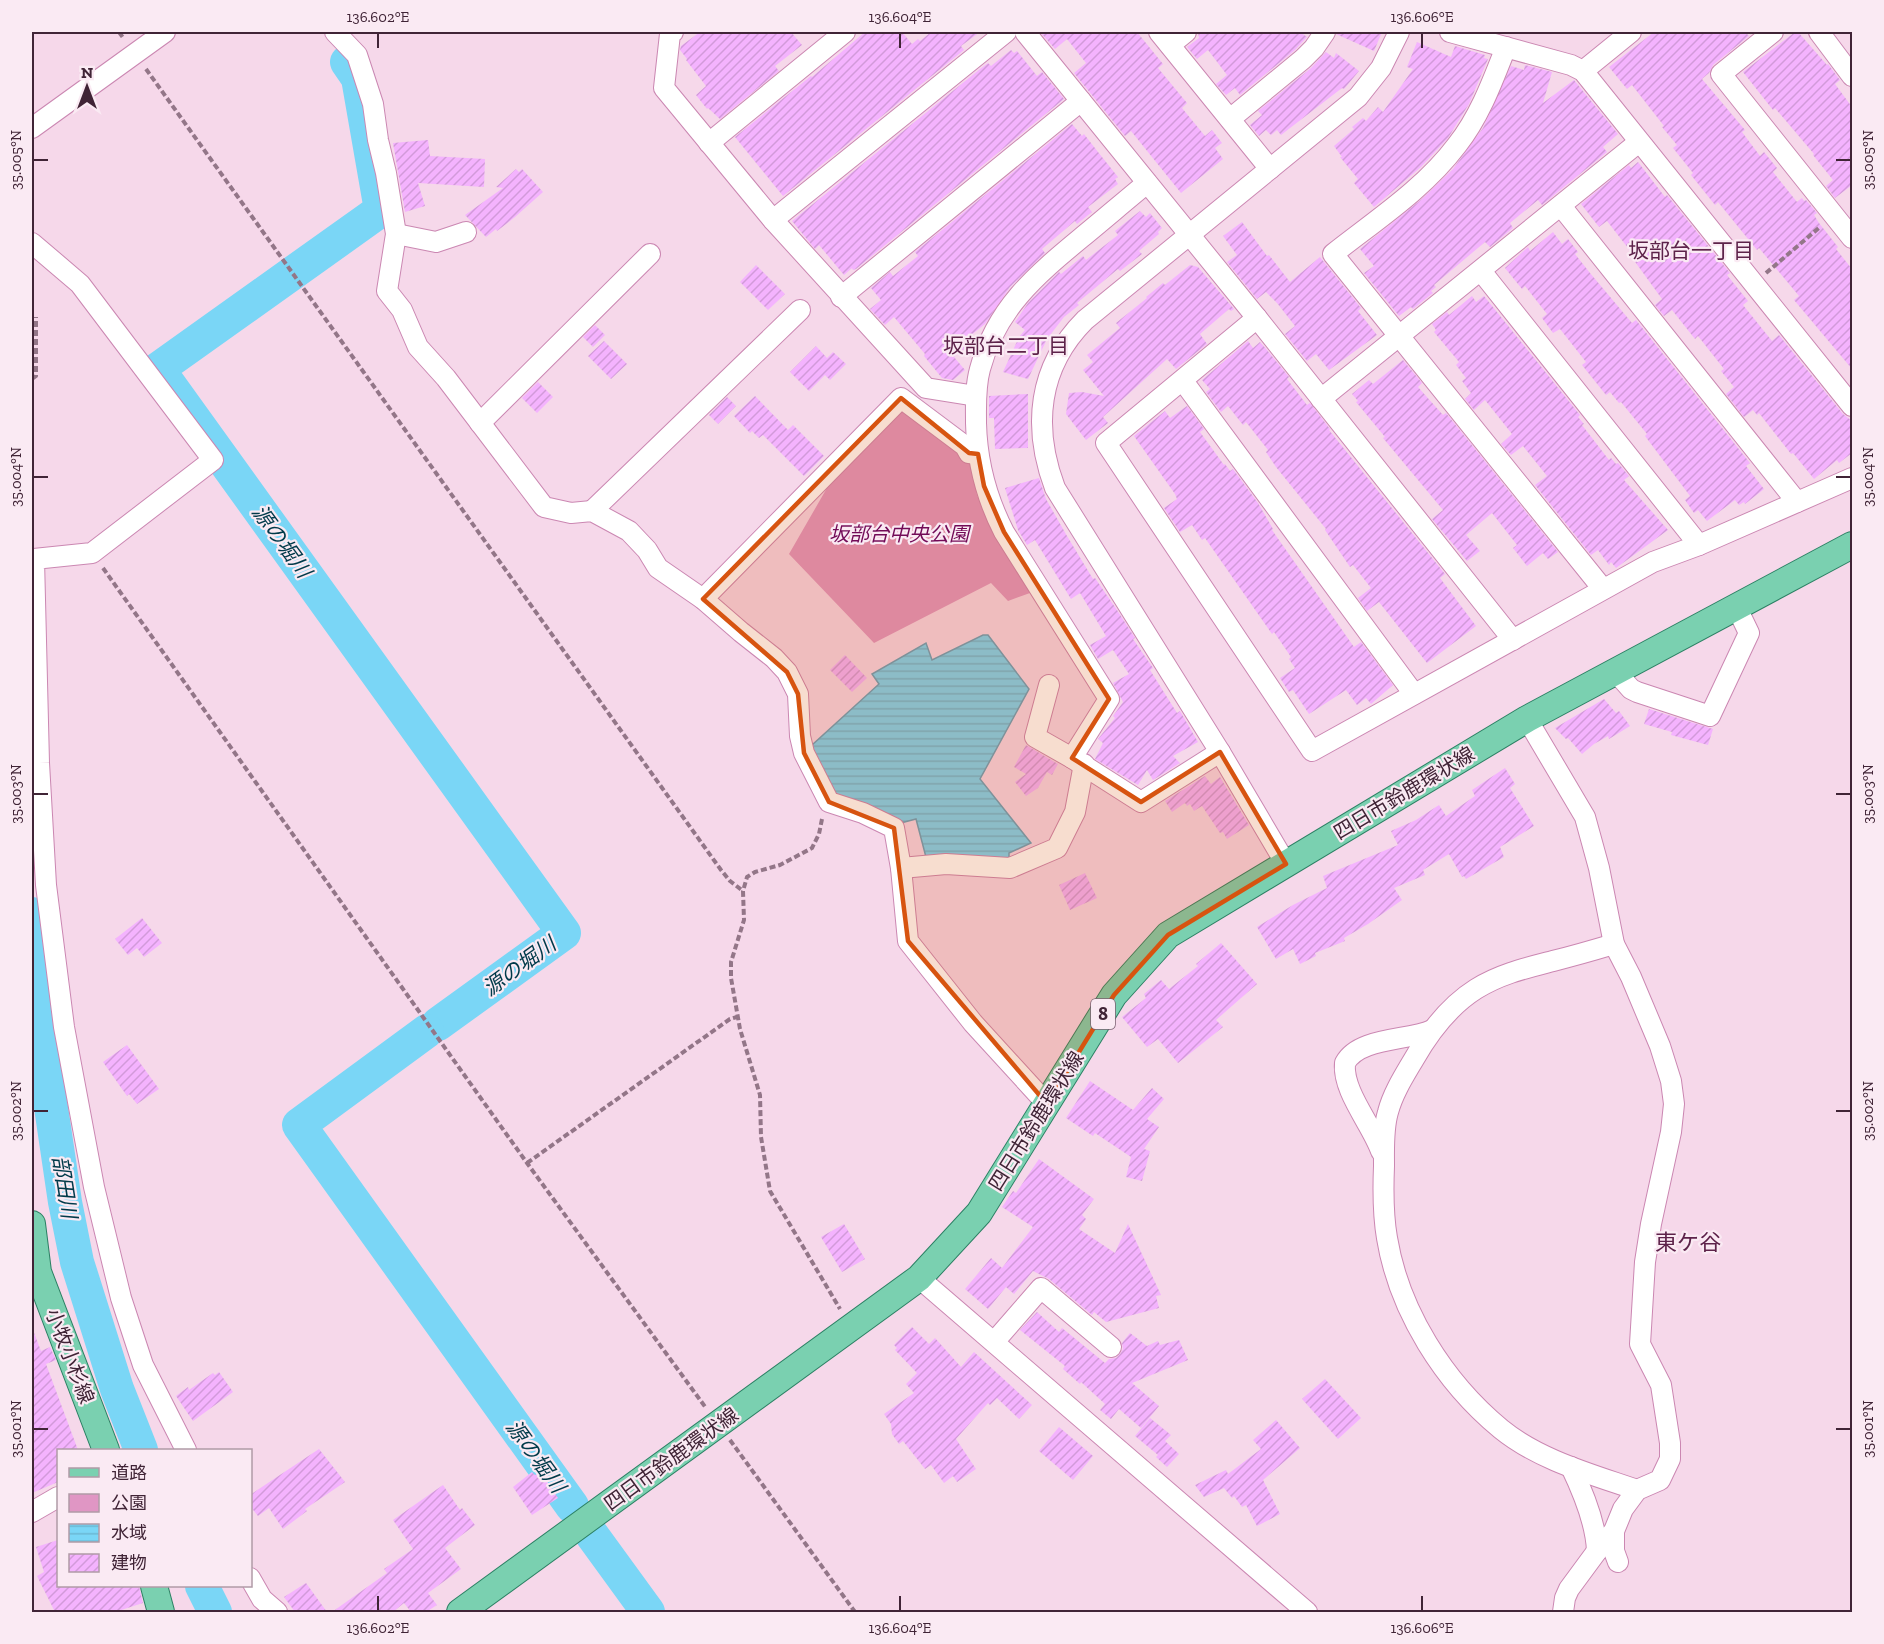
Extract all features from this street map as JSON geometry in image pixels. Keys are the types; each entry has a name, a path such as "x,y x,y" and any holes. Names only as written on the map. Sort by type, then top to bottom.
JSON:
{"main road":[{"name":"四日市鈴鹿環状線","path":"460,1612 919,1278 979,1213 1114,995 1168,935 1527,719 1852,545"},
{"name":"小牧小杉線","path":"32,1224 35,1273 106,1449"},
{"path":"154,1587 161,1612"}],"street":[{"path":"32,128 165,32"},
{"path":"335,32 357,55 373,104 396,234 387,291 402,310 418,347 446,378 544,507 571,513 592,511 629,531 647,550 658,568 703,599 774,658 787,672 798,694 800,736 804,753 829,802 863,813 894,828 901,868 908,941 973,1023 1047,1104"},
{"path":"673,32 670,34 664,88 773,220 926,388 976,396"},
{"path":"709,143 845,32"},
{"path":"773,220 1006,32"},
{"path":"1025,32 1257,318 1513,640"},
{"path":"1186,32 1164,38 1270,169"},
{"path":"1230,118 1303,59 1325,32"},
{"path":"1286,864 1220,752 1055,488 1047,466 1041,427 1044,391 1060,352 1071,334 1189,234 1358,97 1381,68 1399,32"},
{"path":"1450,32 1571,65 1583,71 1852,406"},
{"path":"1583,71 1631,32"},
{"path":"1773,32 1721,74 1852,238"},
{"path":"1819,32 1852,76"},
{"path":"1506,46 1488,92 1458,145 1431,175 1333,254 1603,589"},
{"path":"842,297 1081,101"},
{"path":"1321,399 1639,142"},
{"path":"901,868 946,864 1010,868 1057,848 1075,812 1078,761 1109,699 1004,532 993,510 984,486 978,454 976,396 980,370 986,352 1010,305 1037,274 1147,183"},
{"path":"1561,206 1797,502"},
{"path":"396,234 436,242 466,232"},
{"path":"32,243 80,284 213,460 92,553 34,560 39,762 46,885 57,980 94,1187 118,1287 143,1365 185,1449"},
{"path":"480,423 650,254"},
{"path":"1481,271 1699,545"},
{"path":"592,511 800,309"},
{"path":"1257,318 1106,443 1312,751 1653,562 1699,545 1852,478"},
{"path":"1183,381 1414,694"},
{"path":"703,599 901,398 965,446 969,453 978,454"},
{"path":"1615,671 1631,689 1637,692 1710,716 1749,633 1736,606"},
{"path":"1049,686 1035,737 1078,761 1141,802 1220,752"},
{"path":"1527,719 1585,817 1599,868 1614,944 1649,1017 1671,1081 1674,1104 1671,1132 1645,1262 1640,1344 1661,1385 1670,1443 1670,1459 1660,1480 1637,1490 1623,1509 1614,1532 1569,1589 1563,1612"},
{"path":"1614,944 1509,972 1462,999 1432,1030 1404,1075 1391,1103 1385,1124 1384,1209 1391,1259 1407,1305 1424,1338 1443,1367 1463,1391 1497,1426 1518,1441 1571,1467 1637,1490"},
{"path":"1384,1160 1377,1138 1360,1110 1350,1087 1345,1068 1346,1063 1355,1052 1363,1047 1432,1030"},
{"path":"919,1278 1306,1612"},
{"path":"994,1342 1041,1288 1111,1347"},
{"path":"1571,1467 1594,1530 1597,1551"},
{"path":"32,1512 57,1498"},
{"path":"1614,1532 1614,1551 1618,1562"},
{"path":"252,1582 262,1599 277,1612"}],"path":[{"path":"119,32 721,870 742,891"},
{"path":"1753,283 1834,215"},
{"path":"32,379 36,376 36,317"},
{"path":"92,553 527,1163 855,1612"},
{"path":"825,794 822,824 812,848 780,865 747,877 742,891 744,920 731,962 737,1017 760,1095 761,1137 770,1191 851,1328"},
{"path":"527,1163 730,1019 737,1017"}],"highlighted area":[{"path":"901,398 969,453 978,454 984,486 1004,532 1109,699 1072,758 1141,802 1220,752 1286,864 1168,935 1114,995 1047,1104 908,941 894,828 829,802 804,753 798,694 787,672 703,599"}],"green space":[{"name":"坂部台中央公園","path":"903,407 959,449 972,467 977,495 993,531 1030,593 1008,601 991,583 874,643 789,554 835,474"}],"water":[{"path":"983,635 988,635 1029,689 980,779 1031,843 1009,853 1009,859 927,861 916,819 901,823 831,792 811,746 879,684 872,674 926,643 932,660"}],"building":[{"path":"700,32 791,32 802,45 775,66 779,71 720,119 707,109 696,95 706,86 680,50 681,46"},
{"path":"865,32 902,32 912,44 931,32 980,32 961,46 964,50 783,196 735,137"},
{"path":"1040,32 1137,32 1163,64 1158,68 1187,103 1182,108 1205,136 1212,130 1222,143 1215,148 1223,159 1181,193 1131,131 1125,136 1074,73 1086,63 1067,39 1055,49"},
{"path":"1198,32 1300,32 1307,37 1295,50 1240,95 1235,88 1226,95 1216,84 1227,75 1208,50 1197,59 1187,47 1199,38"},
{"path":"1337,32 1382,32 1374,51 1336,34"},
{"path":"1654,32 1745,32 1749,36 1713,65 1702,79 1745,130 1742,132 1760,156 1764,152 1777,168 1773,172 1797,202 1802,198 1806,200 1817,213 1814,215 1819,223 1852,269 1852,369 1794,300 1799,296 1718,202 1715,205 1691,175 1693,173 1673,148 1677,145 1632,85 1627,89 1609,67"},
{"path":"1798,32 1828,64 1840,80 1835,84 1852,107 1852,185 1835,198 1826,186 1833,180 1814,154 1775,108 1773,110 1743,72"},
{"path":"1417,42 1451,57 1455,46 1485,55 1484,58 1488,59 1469,104 1448,138 1421,167 1374,207 1354,183 1358,179 1334,146 1363,118 1366,121 1378,107 1383,112 1413,69 1407,67"},
{"path":"1011,50 1014,53 1017,51 1037,76 1042,72 1064,99 856,269 852,268 844,275 819,245 815,249 792,221 980,69 988,63 991,66"},
{"path":"1326,52 1334,58 1336,53 1359,71 1344,89 1342,88 1281,135 1277,130 1271,135 1266,130 1259,136 1250,125 1262,115 1258,111 1311,68"},
{"path":"1525,65 1552,72 1543,103 1574,80 1618,134 1603,147 1607,152 1542,205 1538,200 1510,223 1513,228 1490,247 1485,242 1434,285 1436,287 1431,291 1433,293 1413,309 1411,307 1399,316 1364,273 1374,266 1360,249 1422,199 1453,169 1483,128 1511,66 1524,70"},
{"path":"1072,124 1082,136 1084,134 1118,177 1115,179 1118,184 1088,207 1092,212 1077,224 1075,221 1042,249 1045,253 1010,287 985,324 965,340 969,345 954,357 965,370 953,380 942,378 894,317 885,325 870,309 881,300 871,288 890,272 893,276 918,256 915,252"},
{"path":"428,140 430,156 485,159 484,187 418,183 425,206 405,212 393,143"},
{"path":"1638,162 1730,273 1727,275 1748,301 1743,305 1772,341 1779,335 1843,414 1852,421 1852,453 1839,463 1837,460 1814,479 1759,413 1757,415 1753,410 1744,417 1726,394 1734,387 1721,371 1724,369 1698,336 1695,339 1672,310 1664,316 1655,305 1662,299 1633,259 1635,257 1607,221 1599,227 1581,204 1629,165 1631,168"},
{"path":"516,169 519,172 522,169 543,192 515,217 486,237 465,215 503,188 496,187"},
{"path":"1140,211 1146,217 1150,213 1162,228 1159,234 1139,251 1142,254 1120,271 1118,269 1077,303 1079,305 1064,317 1047,339 1028,379 1003,372 1019,337 1025,330 1015,322 1028,303 1059,272 1061,274 1083,256 1086,260 1118,235 1115,231"},
{"path":"1242,222 1290,282 1320,257 1361,308 1358,311 1377,335 1329,370 1316,354 1307,361 1285,334 1295,326 1277,303 1266,292 1257,299 1227,262 1237,255 1223,236"},
{"path":"1553,232 1562,244 1568,239 1578,252 1575,254 1590,273 1632,323 1636,320 1750,463 1746,466 1764,489 1745,504 1744,502 1739,505 1735,500 1707,521 1698,510 1694,513 1685,500 1690,496 1645,436 1647,434 1621,402 1619,403 1610,392 1606,395 1582,365 1586,362 1560,329 1553,333 1542,318 1547,314 1525,286 1522,289 1505,268 1528,247 1530,251"},
{"path":"756,265 785,294 768,310 740,282"},
{"path":"1190,265 1198,267 1234,309 1231,311 1229,309 1200,334 1207,344 1176,369 1167,359 1103,417 1108,423 1086,440 1066,414 1069,393 1082,392 1104,396 1083,370 1093,362 1087,355 1120,328 1116,323 1163,283 1165,285"},
{"path":"1472,296 1476,302 1484,296 1580,415 1578,417 1584,424 1582,425 1609,460 1611,458 1616,464 1618,463 1629,476 1624,480 1668,530 1616,568 1611,562 1609,565 1598,550 1591,555 1535,485 1547,476 1523,446 1511,455 1501,444 1512,434 1485,400 1474,410 1465,399 1471,393 1462,381 1466,378 1456,365 1459,362 1434,332 1436,330 1432,324 1447,312 1449,315"},
{"path":"595,325 605,335 593,347 583,337"},
{"path":"604,341 627,364 611,379 588,356"},
{"path":"1248,341 1253,348 1260,342 1289,377 1287,379 1307,405 1310,403 1329,430 1445,574 1440,578 1476,626 1427,663 1379,602 1367,611 1358,598 1371,588 1353,565 1350,567 1326,529 1276,467 1266,452 1268,450 1246,422 1243,425 1228,406 1221,412 1206,392 1210,389 1202,380"},
{"path":"816,346 827,358 833,352 846,364 830,380 825,375 809,391 790,372"},
{"path":"1403,360 1422,383 1418,387 1443,415 1446,413 1558,552 1548,559 1543,553 1527,566 1513,548 1517,545 1492,513 1466,535 1480,551 1467,561 1432,519 1443,510 1383,438 1385,437 1352,394 1369,380 1373,384"},
{"path":"538,382 553,397 537,413 522,398"},
{"path":"1028,394 1028,448 995,449 994,418 989,418 989,396"},
{"path":"755,396 788,430 793,425 824,456 804,476 763,435 759,438 752,431 750,433 734,416"},
{"path":"727,397 736,406 718,424 709,415"},
{"path":"1187,406 1204,429 1200,432 1224,465 1230,471 1233,469 1258,503 1272,530 1354,647 1361,642 1393,685 1371,704 1366,698 1357,705 1346,690 1309,714 1293,690 1289,692 1280,678 1295,668 1289,659 1291,657 1274,632 1272,634 1205,538 1202,540 1192,525 1180,532 1164,508 1177,499 1175,494 1134,436 1165,411 1170,418"},
{"path":"1039,478 1046,499 1067,536 1093,579 1095,578 1135,638 1133,639 1153,668 1150,670 1177,713 1180,711 1198,742 1173,756 1180,763 1153,780 1147,770 1138,785 1095,759 1103,743 1098,739 1115,718 1113,716 1123,702 1113,683 1129,674 1113,650 1098,659 1090,645 1106,636 1080,593 1071,599 1035,540 1027,545 1018,530 1005,488"},
{"path":"845,655 867,678 852,692 830,670"},
{"path":"1604,699 1616,713 1619,711 1630,726 1609,739 1608,736 1594,744 1582,754 1568,738 1566,739 1555,728"},
{"path":"1649,709 1713,729 1708,745 1671,735 1672,732 1644,724"},
{"path":"1026,745 1058,764 1052,775 1047,772 1038,788 1026,796 1015,782 1026,774 1014,767"},
{"path":"1505,768 1515,784 1510,788 1534,826 1500,847 1504,857 1466,879 1462,877 1449,854 1423,870 1425,875 1394,888 1402,900 1344,938 1345,941 1315,953 1316,956 1300,964 1293,949 1276,959 1257,927 1327,888 1323,876 1398,845 1391,831 1416,820 1439,805 1446,816 1475,796 1472,790"},
{"path":"1205,776 1211,784 1220,777 1249,825 1227,839 1223,832 1220,833 1202,806 1194,811 1190,804 1187,806 1185,803 1172,812 1165,801"},
{"path":"1085,873 1097,898 1070,910 1059,885"},
{"path":"142,918 162,943 144,957 137,948 128,955 115,939"},
{"path":"1221,943 1257,984 1216,1020 1223,1027 1178,1063 1158,1039 1147,1047 1122,1017 1146,998 1144,994 1161,980 1169,989 1198,966 1196,964"},
{"path":"127,1045 159,1089 137,1104 129,1094 127,1096 103,1062"},
{"path":"1090,1081 1133,1110 1152,1088 1164,1099 1147,1119 1159,1127 1144,1149 1150,1151 1142,1181 1126,1177 1131,1157 1095,1133 1093,1136 1066,1118"},
{"path":"1039,1159 1094,1199 1082,1215 1086,1219 1079,1229 1115,1253 1128,1224 1161,1295 1156,1296 1159,1308 1106,1322 1094,1312 1092,1315 1049,1279 1033,1271 1014,1294 1006,1287 988,1309 965,1289 991,1258 1002,1268 1033,1227 1002,1207 1013,1191 1016,1193"},
{"path":"844,1224 865,1259 842,1272 821,1237"},
{"path":"1037,1312 1059,1332 1062,1328 1105,1363 1120,1354 1123,1349 1122,1343 1130,1333 1147,1346 1158,1341 1160,1345 1179,1340 1188,1360 1132,1383 1159,1406 1141,1428 1119,1409 1111,1419 1100,1410 1105,1404 1063,1369 1065,1366 1020,1330"},
{"path":"912,1327 929,1344 935,1338 961,1367 974,1352 1032,1405 1019,1419 997,1398 990,1405 988,1403 956,1439 976,1469 957,1482 953,1476 944,1483 931,1465 925,1469 903,1441 899,1444 884,1414 914,1393 906,1384 917,1373 895,1350 897,1348 894,1345"},
{"path":"32,1331 41,1351 50,1347 56,1360 46,1364 78,1449 57,1449 57,1482 32,1493"},
{"path":"219,1372 233,1392 193,1421 176,1396 213,1373 215,1375"},
{"path":"1325,1379 1361,1418 1338,1439 1302,1399"},
{"path":"1150,1418 1171,1435 1165,1441 1179,1454 1167,1467 1156,1457 1158,1455 1135,1436"},
{"path":"1276,1420 1300,1448 1263,1480 1280,1514 1257,1526 1246,1505 1242,1507 1224,1488 1204,1497 1195,1485 1226,1470 1228,1474 1261,1449 1253,1440"},
{"path":"1059,1427 1093,1456 1073,1480 1039,1451"},
{"path":"319,1449 345,1482 305,1509 307,1511 283,1529 269,1508 258,1516 252,1508 252,1494"},
{"path":"532,1472 535,1475 541,1472 558,1498 532,1515 513,1487"},
{"path":"443,1485 460,1510 462,1508 475,1525 445,1548 461,1569 428,1593 437,1605 426,1612 411,1612 404,1603 393,1612 332,1612 387,1573 384,1569 413,1549 393,1520"},
{"path":"57,1540 57,1587 139,1587 143,1603 115,1612 55,1612 37,1576 44,1572 36,1547"},
{"path":"306,1583 327,1612 295,1612 284,1597"}],"waterway":[{"name":"源の堀川","path":"347,62 358,78 381,210 158,369 564,933 438,1024"},
{"name":"部田川","path":"32,914 38,1019 65,1202 77,1262 117,1389 141,1449"},
{"name":"源の堀川","path":"427,1031 299,1125 572,1506"},
{"name":"源の堀川","path":"592,1535 648,1612"},
{"name":"部田川","path":"202,1587 215,1612"}],"district":[{"name":"坂部台一丁目","path":"1691,250"},
{"name":"坂部台二丁目","path":"1006,345"},
{"name":"東ケ谷","path":"1688,1242"}]}
